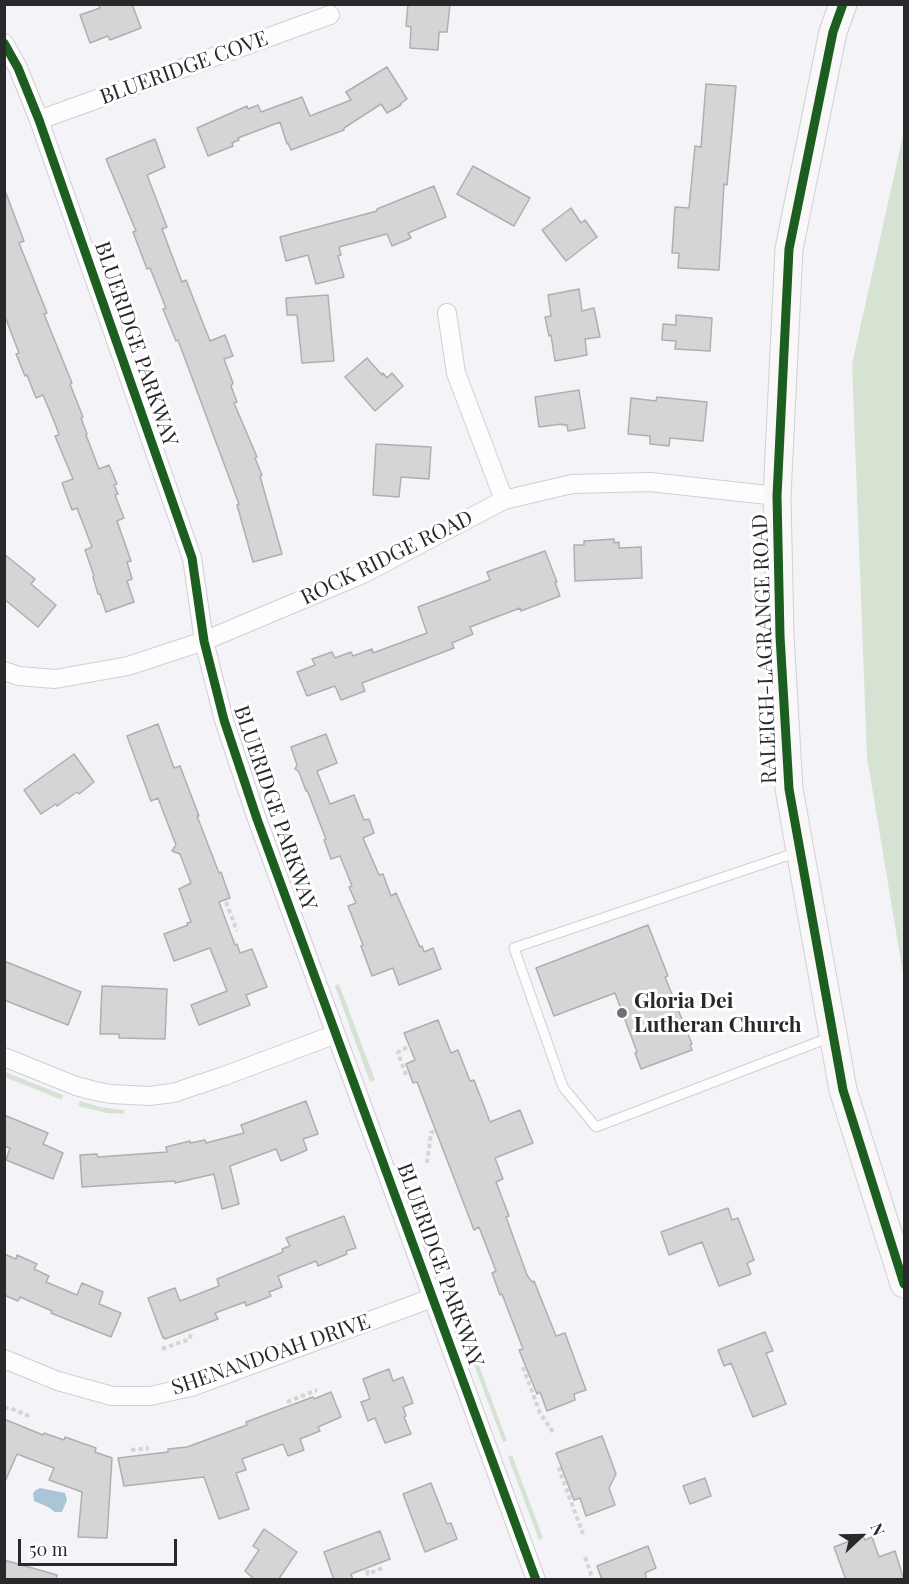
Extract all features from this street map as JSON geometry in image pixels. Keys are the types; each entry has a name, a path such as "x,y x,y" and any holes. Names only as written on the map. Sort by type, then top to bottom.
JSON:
{"main road":[{"name":"RALEIGH-LAGRANGE ROAD","path":"843,4 833,32 789,249 777,496 780,636 789,789 843,1090 904,1284"}],"street":[{"name":"BLUERIDGE COVE","path":"39,120 330,15"},
{"name":"BLUERIDGE PARKWAY","path":"4,43 18,68 39,120 192,558 204,641 224,720 249,797 535,1579"},
{"path":"447,313 456,373 504,500"},
{"name":"ROCK RIDGE ROAD","path":"4,671 19,676 56,680 128,666 204,641 363,574 504,500 573,484 650,482 777,496"},
{"path":"4,1057 76,1086 111,1094 149,1096 173,1093 336,1034"},
{"name":"SHENANDOAH DRIVE","path":"4,1359 58,1380 112,1396 150,1396 191,1387 432,1298"}],"lane":[{"path":"800,852 514,948 563,1087 596,1127 834,1036"}],"path":[{"path":"226,902 237,931"},
{"path":"406,1075 398,1053 412,1046"},
{"path":"427,1163 431,1133 434,1131"},
{"path":"162,1349 190,1339 191,1331"},
{"path":"523,1367 540,1413 553,1432"},
{"path":"287,1402 317,1390"},
{"path":"4,1408 10,1408 31,1417"},
{"path":"131,1450 149,1448"},
{"path":"561,1469 559,1469 583,1534"},
{"path":"585,1557 593,1580"},
{"path":"367,1570 368,1574 385,1567"}],"green space":[{"path":"904,131 904,980 867,757 852,364"},
{"path":"339,984 375,1080 370,1082 335,986"},
{"path":"5,1072 63,1095 62,1100 5,1077"},
{"path":"80,1101 100,1107 124,1110 124,1114 107,1113 78,1106"},
{"path":"468,1336 507,1441 503,1442 464,1338"},
{"path":"512,1455 543,1538 539,1540 508,1457"}],"water":[{"path":"40,1488 65,1493 67,1500 62,1512 55,1512 34,1501 33,1493"}],"building":[{"path":"98,4 132,4 141,28 110,40 108,36 90,43 80,15 100,8"},
{"path":"408,4 450,4 447,32 439,32 438,50 410,48 411,27 406,26"},
{"path":"387,67 407,99 387,113 381,104 344,130 291,150 280,122 238,138 239,140 232,143 233,146 208,156 197,128 247,106 248,109 258,105 261,112 302,97 310,116 351,100 346,92"},
{"path":"706,84 736,86 727,185 724,184 719,270 678,268 679,253 672,253 675,207 689,208 695,146 701,147"},
{"path":"155,139 165,167 147,175 167,227 162,229 182,282 186,280 210,341 225,335 233,356 224,359 233,383 231,386 237,402 234,403 257,457 255,458 262,475 260,476 282,554 253,562 237,505 239,504 178,340 176,341 163,309 166,308 150,268 147,269 133,232 136,231 106,159"},
{"path":"473,166 530,198 514,226 457,194"},
{"path":"434,186 446,217 408,233 411,238 392,246 387,234 339,247 341,255 338,256 344,277 316,284 308,255 286,261 280,237 377,211 377,209"},
{"path":"6,193 24,241 19,243 72,383 70,384 83,417 81,418 86,435 99,469 109,465 117,484 114,485 118,494 115,495 124,518 117,521 131,561 127,562 132,579 127,581 134,602 106,612 100,594 98,594 85,550 92,547 77,508 72,510 62,483 73,479 55,436 59,435 56,426 43,395 36,398 27,375 25,376 4,314 4,194"},
{"path":"571,208 581,223 585,220 597,237 566,261 542,230"},
{"path":"579,289 582,311 594,308 600,337 585,339 587,355 555,361 551,335 549,336 545,317 551,316 548,295"},
{"path":"328,295 334,361 302,363 297,315 287,315 286,298"},
{"path":"676,315 712,318 710,351 675,349 676,341 662,340 663,324 676,325"},
{"path":"367,358 382,375 383,373 387,378 392,373 403,386 375,411 345,377"},
{"path":"579,390 585,428 568,431 567,425 562,424 539,427 535,397"},
{"path":"657,397 707,402 703,441 670,438 669,446 650,444 650,436 628,434 631,398 656,401"},
{"path":"376,444 431,447 429,479 401,477 399,497 373,495"},
{"path":"614,539 614,543 619,542 619,548 641,547 642,578 575,581 574,545 584,545 584,541"},
{"path":"545,551 560,596 470,627 473,634 452,643 454,648 362,683 365,691 341,700 335,686 307,696 297,672 315,665 312,659 332,652 335,658 351,652 353,656 372,649 373,653 427,633 418,607 490,580 487,572"},
{"path":"4,554 35,579 31,584 56,605 38,627 4,599"},
{"path":"158,724 174,768 180,766 219,873 221,872 230,898 219,902 235,945 237,944 240,953 252,949 267,987 246,995 250,1005 199,1025 191,1005 227,991 210,948 174,961 164,934 191,922 179,889 191,883 180,854 172,851 176,845 158,798 151,801 127,736"},
{"path":"326,734 337,763 317,771 330,804 354,795 364,820 369,819 374,833 363,838 379,875 383,874 391,896 396,893 420,947 422,946 424,952 433,948 441,969 399,985 393,968 372,976 348,906 356,903 349,887 352,886 340,856 331,859 324,840 326,839 307,790 299,772 295,769 297,765 291,747"},
{"path":"74,754 94,782 79,794 77,792 41,814 24,790"},
{"path":"648,925 668,976 665,977 692,1044 690,1045 692,1050 641,1069 615,993 554,1016 536,968"},
{"path":"4,961 81,992 68,1025 4,1000"},
{"path":"102,986 167,989 165,1039 119,1038 119,1034 100,1034"},
{"path":"438,1020 451,1053 458,1050 470,1081 474,1080 490,1122 520,1110 533,1143 495,1158 503,1179 496,1182 527,1275 532,1282 534,1281 556,1336 565,1333 586,1390 574,1394 575,1400 547,1411 540,1392 537,1394 519,1350 523,1349 492,1273 496,1271 479,1227 474,1230 417,1082 413,1083 406,1064 415,1060 404,1033"},
{"path":"306,1101 318,1134 303,1139 307,1150 281,1161 276,1149 230,1166 239,1204 222,1209 214,1174 175,1183 175,1181 82,1187 80,1155 97,1154 98,1157 167,1152 166,1147 190,1141 190,1143 205,1140 206,1143 244,1133 241,1125"},
{"path":"4,1115 48,1133 43,1144 63,1153 53,1179 6,1160 10,1148 4,1146"},
{"path":"728,1208 732,1220 738,1218 754,1260 747,1263 751,1274 719,1286 702,1242 669,1255 661,1232"},
{"path":"344,1216 356,1248 318,1266 316,1261 278,1276 282,1287 269,1292 271,1296 246,1306 245,1302 215,1313 218,1319 163,1338 148,1298 175,1288 180,1301 219,1286 217,1279 283,1252 282,1249 290,1246 286,1238"},
{"path":"4,1254 16,1259 17,1255 37,1264 34,1269 49,1276 46,1282 77,1295 82,1283 103,1292 99,1304 121,1313 111,1337 51,1313 52,1311 20,1297 18,1301 4,1295"},
{"path":"765,1332 773,1351 766,1353 786,1404 753,1417 731,1363 724,1366 718,1350"},
{"path":"389,1369 393,1381 403,1377 413,1403 403,1407 406,1416 404,1417 411,1434 385,1443 375,1418 368,1421 361,1402 370,1399 363,1379"},
{"path":"331,1392 341,1417 318,1427 320,1431 300,1439 304,1450 288,1456 283,1444 242,1459 246,1470 236,1473 249,1509 219,1519 204,1477 124,1486 118,1458 168,1452 168,1449 187,1447 247,1425 246,1422"},
{"path":"4,1419 43,1435 44,1433 64,1440 65,1437 96,1448 95,1452 112,1458 107,1538 78,1537 82,1492 49,1480 54,1468 17,1454 4,1484"},
{"path":"602,1436 616,1474 609,1488 615,1505 586,1516 580,1498 574,1500 556,1453"},
{"path":"705,1478 711,1496 690,1504 683,1486"},
{"path":"431,1483 447,1524 451,1523 457,1539 425,1552 403,1494"},
{"path":"264,1529 297,1552 278,1580 255,1580 245,1571 259,1550 253,1546"},
{"path":"380,1531 390,1559 351,1574 353,1580 334,1580 324,1552"},
{"path":"863,1536 865,1540 872,1537 879,1557 895,1551 904,1580 846,1580 834,1547"},
{"path":"648,1546 656,1568 645,1573 647,1580 602,1580 597,1566"},
{"path":"4,1560 57,1575 56,1580 4,1580"}],"cycle path":[{"path":"843,4 833,32 789,249 777,496 780,636 789,789 843,1090 904,1284"},
{"path":"4,43 18,68 39,120 192,558 204,641 224,720 257,819 536,1580"}],"place":[{"name":"Gloria Dei Lutheran Church","path":"622,1013"}]}
